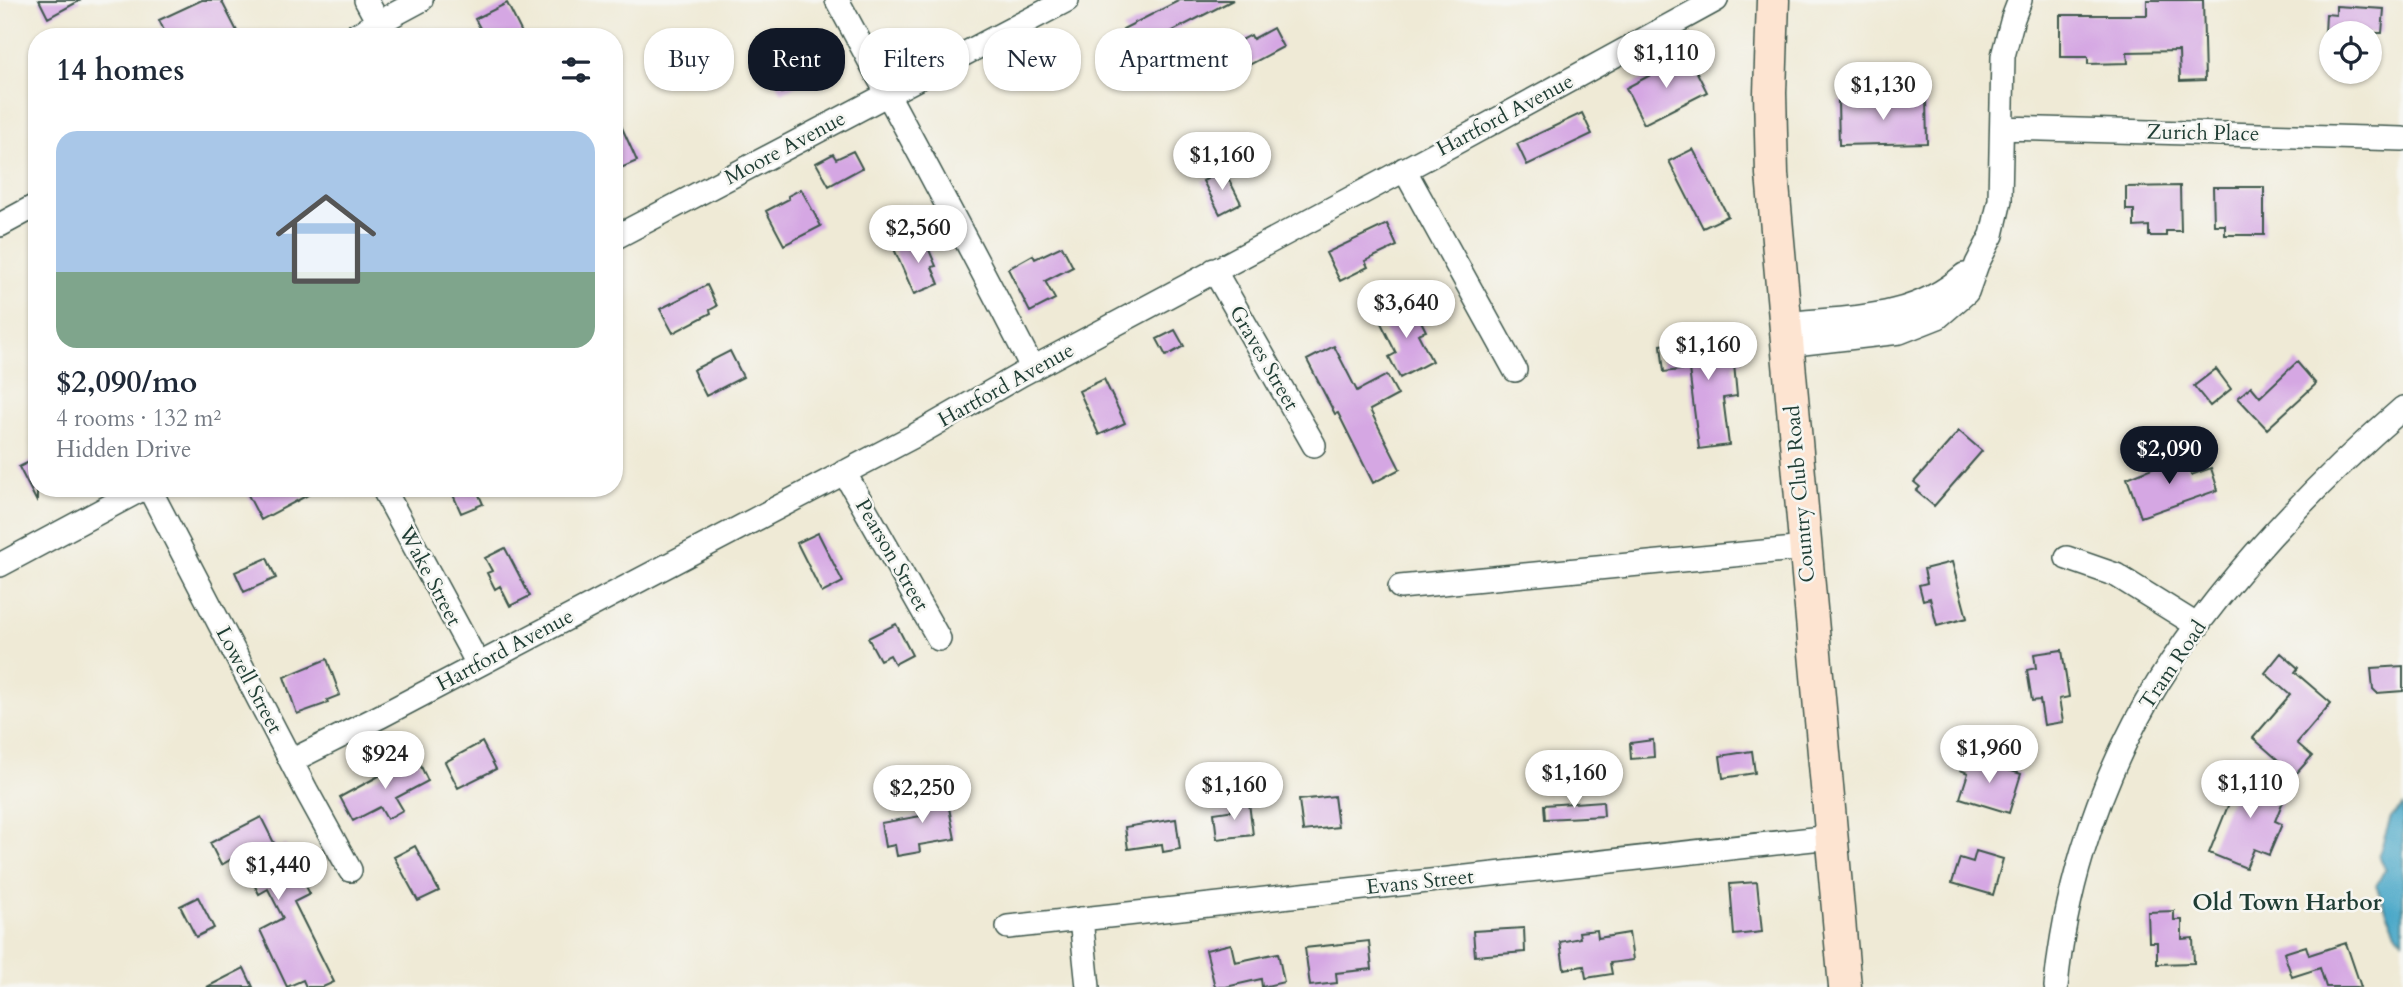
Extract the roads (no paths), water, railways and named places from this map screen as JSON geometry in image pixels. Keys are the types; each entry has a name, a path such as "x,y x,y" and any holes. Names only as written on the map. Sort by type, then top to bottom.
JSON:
{"street":[{"path":"366,0 381,28"},
{"path":"385,28 421,0"},
{"path":"837,0 1034,369"},
{"name":"Moore Avenue","path":"623,233 1067,0"},
{"name":"Hartford Avenue","path":"291,761 844,472 1716,0"},
{"name":"Country Club Road","path":"1773,0 1770,93 1772,174 1845,987"},
{"path":"1785,334 1900,332 1938,317 1967,292 1992,235 2000,200 2003,56 2012,18 2020,0"},
{"name":"Zurich Place","path":"2002,128 2403,139"},
{"path":"1404,169 1515,370"},
{"path":"0,225 28,210"},
{"name":"Graves Street","path":"1214,270 1314,445"},
{"name":"Tram Road","path":"2056,987 2072,893 2099,807 2135,723 2158,684 2242,569 2370,436 2403,408"},
{"name":"Pearson Street","path":"844,472 939,639"},
{"path":"0,565 129,497"},
{"name":"Lowell Street","path":"151,497 351,870"},
{"name":"Wake Street","path":"388,497 478,664"},
{"path":"1400,587 1805,548"},
{"path":"2067,558 2116,575 2198,626"},
{"name":"Evans Street","path":"1008,927 1832,837"},
{"path":"1081,919 1087,987"}],"water":[{"path":"2403,806 2403,940 2397,935 2376,886 2385,869 2379,855 2391,817"}],"district":[{"name":"Old Town Harbor","path":"2287,902"}]}
